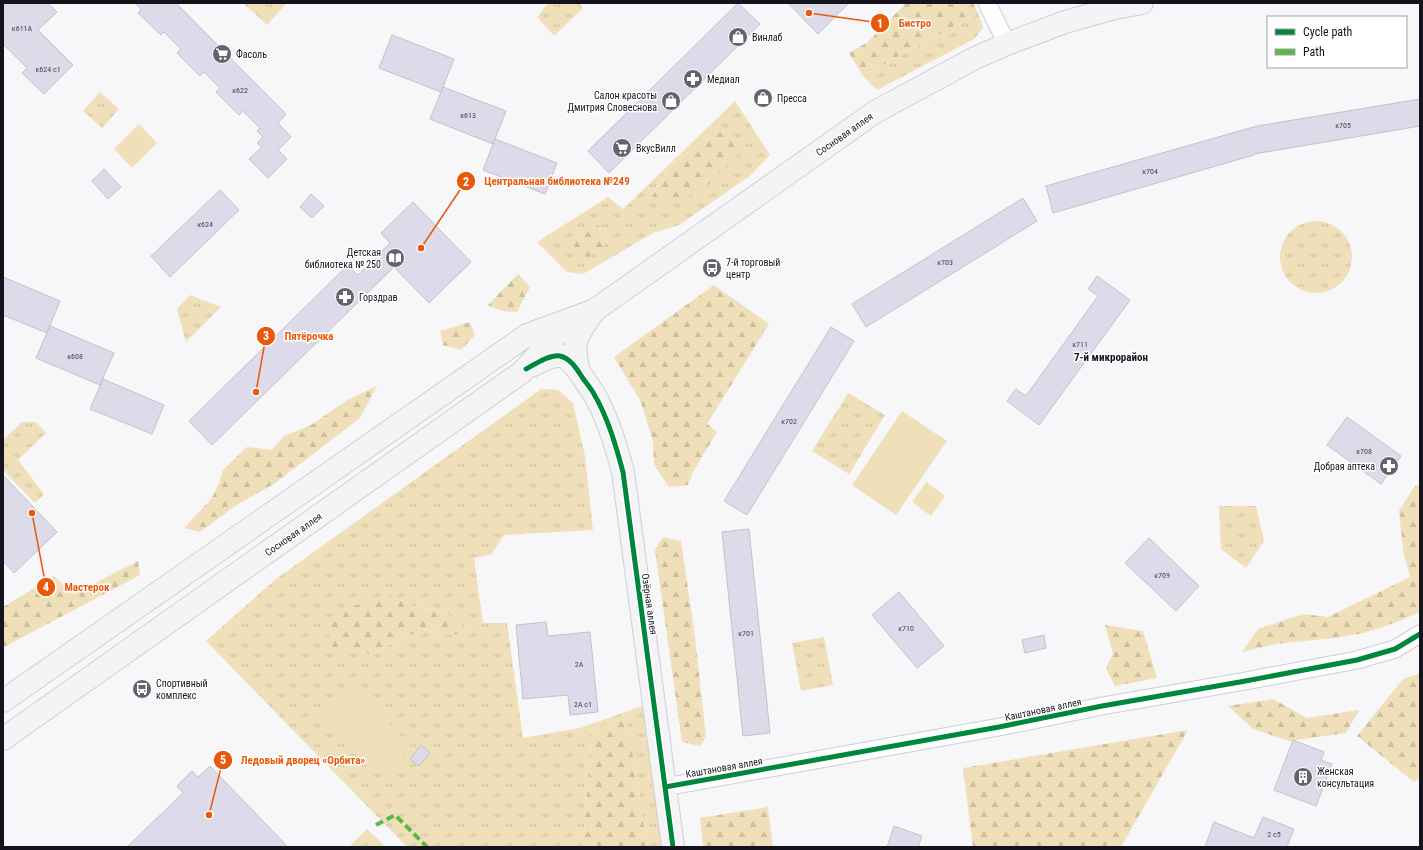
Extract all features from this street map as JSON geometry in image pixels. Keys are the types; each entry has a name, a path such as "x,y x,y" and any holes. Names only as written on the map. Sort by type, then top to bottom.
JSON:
{"main road":[{"name":"Сосновая аллея","path":"3,739 526,369 595,310 876,112 975,58 1007,44 1065,22 1115,8 1142,3"},
{"path":"3,701 527,335 576,326 575,352 579,372"},
{"path":"526,369 552,357 560,356 568,359 579,372"},
{"name":"Озёрная аллея","path":"579,372 594,394 603,412 614,441 623,472 673,847"}],"street":[{"path":"987,3 1007,44"},
{"name":"Каштановая аллея","path":"665,787 999,727 1102,706 1357,660 1396,648 1420,634"}],"green space":[{"path":"243,3 287,3 267,25"},
{"path":"548,3 579,3 583,8 554,36 537,17"},
{"path":"906,3 973,3 978,13 863,76 849,53 868,42"},
{"path":"978,13 983,28 974,39 877,90 863,76"},
{"path":"100,92 119,109 102,128 83,111"},
{"path":"735,101 770,155 750,176 679,225 653,233 583,274 567,272 537,242 608,197 623,209","holes":["715,132 651,199 667,168","594,224 607,230 605,244 560,251"]},
{"path":"139,124 157,143 132,168 114,149"},
{"path":"715,132 733,133 741,151 709,184 679,202 651,199 667,168"},
{"path":"1316,221 1330,224 1342,231 1349,243 1352,257 1349,271 1342,283 1330,290 1316,293 1302,290 1290,283 1283,271 1280,257 1283,243 1290,231 1302,224"},
{"path":"594,224 607,230 605,244 589,257 559,251"},
{"path":"518,274 530,287 517,312 502,311 488,305"},
{"path":"714,285 769,324 707,424 717,432 693,472 688,485 669,487 654,465 653,441 640,400 614,357"},
{"path":"190,295 221,307 186,342 177,309"},
{"path":"470,322 475,335 461,350 443,345 440,331"},
{"path":"377,386 360,418 274,484 238,504 200,532 184,528 212,498 223,470 247,447 272,450 284,436 311,425 349,399"},
{"path":"541,389 558,390 573,403 585,456 593,530 504,535 491,555 474,558 483,623 507,623 523,738 580,728 651,703 667,847 647,847 627,718 592,729 583,847 407,847 206,641 276,579","holes":["391,596 412,606 446,613 469,631 442,633 423,629 370,654"]},
{"path":"848,393 885,415 849,474 812,451"},
{"path":"902,411 947,441 896,515 852,485"},
{"path":"22,422 36,422 46,433 18,460 44,494 35,503 3,470 3,440"},
{"path":"926,482 945,496 931,516 912,502"},
{"path":"1420,484 1420,612 1397,622 1364,633 1334,638 1276,644 1242,652 1258,629 1303,614 1328,617 1410,577 1403,550 1399,511 1415,486"},
{"path":"1219,506 1256,506 1264,541 1246,568 1221,549"},
{"path":"663,537 681,541 695,637 706,737 700,746 682,742 655,550"},
{"path":"138,561 140,575 4,647 3,607 54,576 74,594"},
{"path":"391,596 412,606 446,613 469,631 451,635 423,629 370,654 332,647 328,629 336,610"},
{"path":"1105,625 1143,631 1157,678 1115,686 1106,668 1113,654"},
{"path":"824,637 833,685 801,691 792,643"},
{"path":"1420,673 1420,778 1414,782 1357,736 1403,679"},
{"path":"344,686 353,688 407,742 405,754 385,774 374,773 321,720 319,711"},
{"path":"1273,699 1307,718 1359,710 1346,733 1289,741 1253,729 1228,706"},
{"path":"627,718 647,847 583,847 592,729"},
{"path":"1188,730 1121,847 973,847 963,768"},
{"path":"768,807 773,847 703,847 700,818"},
{"path":"367,829 386,847 349,847"}],"building":[{"path":"3,3 48,3 57,12 38,30 73,65 44,94 22,73 27,68 3,44"},
{"path":"135,3 176,3 286,114 278,123 291,137 278,150 287,159 268,178 249,159 262,147 257,143 263,137 257,131 260,128 243,111 239,115 216,92 220,88 204,72 200,76 177,53 181,49 164,32 161,35 138,13 141,9"},
{"path":"738,3 760,24 609,173 588,151"},
{"path":"788,3 849,3 818,34"},
{"path":"392,35 454,59 441,92 379,68"},
{"path":"443,87 506,111 493,144 430,119"},
{"path":"1420,99 1420,126 1254,154 1053,213 1046,186 1257,126"},
{"path":"495,139 557,163 545,194 483,170"},
{"path":"104,169 121,187 108,199 92,181"},
{"path":"220,190 239,210 170,277 151,256"},
{"path":"311,194 324,206 312,218 300,207"},
{"path":"1023,198 1037,221 866,327 852,304"},
{"path":"413,202 471,262 429,303 394,267 212,445 189,421 348,265 358,275 390,243 381,233"},
{"path":"1097,276 1130,300 1039,425 1007,401 1016,389 1026,396 1098,296 1088,289"},
{"path":"3,277 60,301 47,333 3,315"},
{"path":"50,326 114,353 100,385 36,358"},
{"path":"831,327 854,341 747,515 724,501"},
{"path":"103,379 164,405 152,434 90,409"},
{"path":"1347,417 1401,456 1381,484 1327,445"},
{"path":"3,475 57,532 14,573 3,561"},
{"path":"749,529 770,733 743,736 722,532"},
{"path":"1149,538 1199,586 1176,611 1125,563"},
{"path":"899,592 944,646 917,668 872,615"},
{"path":"546,622 548,636 590,632 598,712 570,715 568,695 523,699 516,625"},
{"path":"1044,635 1046,648 1025,653 1022,640"},
{"name":"Женская консультация","path":"1293,740 1324,752 1321,760 1332,764 1316,806 1274,790"},
{"path":"421,745 430,753 419,766 410,759"},
{"path":"210,766 288,847 127,847 183,793 177,786 192,771 198,777"},
{"path":"1263,817 1294,829 1287,847 1205,847 1214,822 1254,838"},
{"path":"894,826 922,836 918,847 887,847"}],"marked path":[{"path":"376,825 395,815 427,847"}],"cycle path":[{"path":"526,369 552,356 564,357 570,361 594,394 607,422 614,442 623,472 673,847"},
{"path":"665,787 999,727 1102,706 1357,660 1395,649 1420,634"}],"place":[{"name":"Бистро","path":"809,13"},
{"name":"Винлаб","path":"738,37"},
{"name":"Фасоль","path":"222,54"},
{"name":"Медиал","path":"693,79"},
{"name":"Пресса","path":"763,98"},
{"name":"Салон красоты Дмитрия Словеснова","path":"671,101"},
{"name":"ВкусВилл","path":"622,148"},
{"name":"Центральная библиотека №249","path":"421,248"},
{"name":"Детская библиотека № 250","path":"395,258"},
{"name":"7-й торговый центр","path":"712,268"},
{"name":"Горздрав","path":"345,297"},
{"name":"Пятёрочка","path":"256,392"},
{"name":"Добрая аптека","path":"1389,466"},
{"name":"Мастерок","path":"32,513"},
{"name":"Спортивный комплекс","path":"142,689"},
{"name":"Женская консультация","path":"1303,777"},
{"name":"Ледовый дворец «Орбита»","path":"209,815"}],"district":[{"name":"7-й микрорайон","path":"1111,357"}]}
